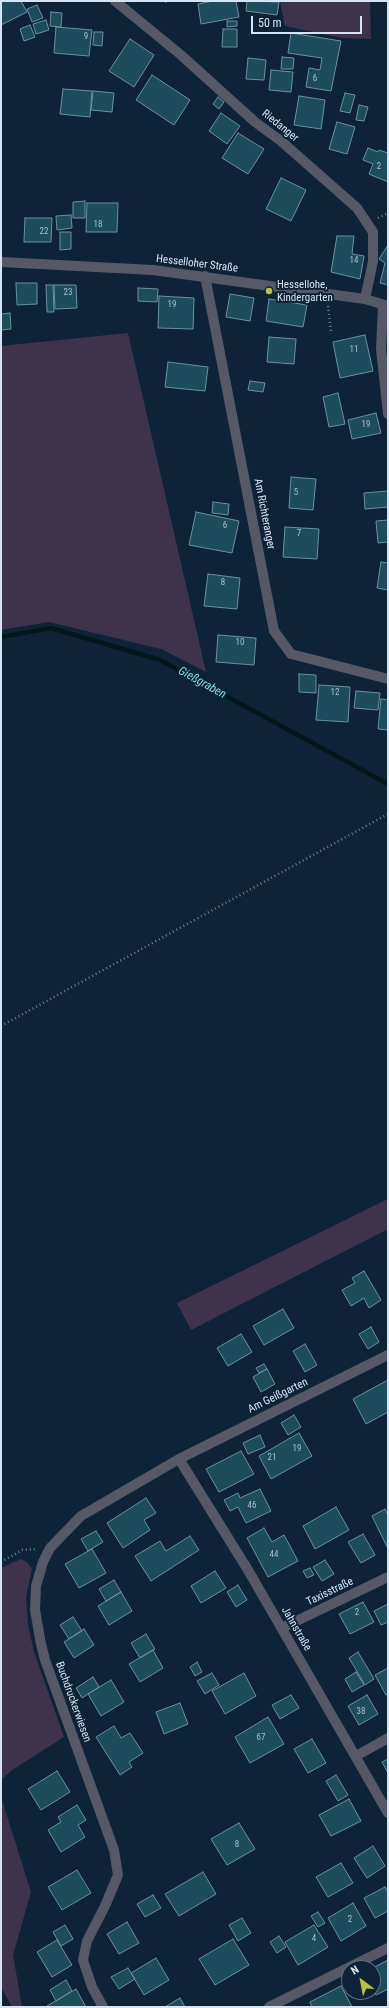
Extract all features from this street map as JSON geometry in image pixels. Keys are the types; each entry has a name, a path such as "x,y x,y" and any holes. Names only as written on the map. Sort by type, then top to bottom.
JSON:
{"street":[{"name":"Riedanger","path":"115,1 181,55 255,122 280,141 357,208 373,232 373,261 365,299"},
{"name":"Hesselloher Straße","path":"1,262 153,270 365,299 385,305"},
{"name":"Am Richteranger","path":"204,276 274,631 291,654 388,679"},
{"path":"385,305 381,349 388,414"},
{"name":"Am Geißgarten","path":"179,1459 388,1355"},
{"name":"Buchdruckerwiesen","path":"103,2007 92,1987 83,1960 86,1941 106,1906 118,1875 114,1850 44,1660 37,1630 36,1586 43,1562 50,1548 81,1516 179,1459"},
{"name":"Jahnstraße","path":"179,1459 282,1628 388,1813"},
{"name":"Taxisstraße","path":"282,1628 388,1577"},
{"path":"356,1756 388,1738"},
{"path":"269,2007 284,2004 388,1948"}],"path":[{"path":"326,294 331,331"},
{"path":"1,1026 388,814"},
{"path":"1,1562 22,1550 50,1548"}],"shaded area":[{"path":"280,1 370,1 371,39 342,38 285,26"},
{"path":"128,333 206,672 161,649 49,622 1,630 1,346"},
{"path":"388,1199 388,1229 191,1330 177,1303"},
{"path":"21,1559 27,1562 32,1569 26,1597 28,1625 34,1652 64,1737 12,1770 1,1780 1,1568"},
{"path":"1,1797 31,1892 13,1955 22,2007 12,2007 1,1987"}],"building":[{"path":"1,1 21,1 27,12 1,25"},
{"path":"213,1 236,1 239,17 201,24 198,4"},
{"path":"247,1 279,2 277,15 246,11"},
{"path":"37,5 43,18 32,22 27,9"},
{"path":"51,12 62,13 61,27 50,26"},
{"path":"46,20 49,30 36,34 33,24"},
{"path":"227,21 237,21 237,26 227,27"},
{"path":"30,25 35,37 24,41 20,29"},
{"path":"56,27 92,30 89,56 54,53"},
{"path":"223,29 237,29 237,47 222,47"},
{"path":"94,32 103,32 102,46 93,45"},
{"path":"291,33 341,41 331,91 306,87 309,68 320,70 322,58 288,53"},
{"path":"130,39 154,55 134,87 109,71"},
{"path":"282,57 294,58 293,69 281,69"},
{"path":"248,58 266,60 264,80 246,79"},
{"path":"271,70 293,72 291,92 269,90"},
{"path":"152,75 190,100 174,125 136,100"},
{"path":"63,89 92,91 90,117 60,114"},
{"path":"93,91 114,93 112,112 91,110"},
{"path":"345,93 355,95 350,113 340,111"},
{"path":"299,96 325,100 321,129 294,125"},
{"path":"218,97 224,102 219,109 213,104"},
{"path":"359,105 368,107 364,121 356,120"},
{"path":"221,113 240,126 227,144 209,131"},
{"path":"337,122 355,127 347,154 329,149"},
{"path":"238,133 264,149 248,174 222,158"},
{"path":"368,148 378,152 379,150 388,153 388,182 369,174 373,164 363,160"},
{"path":"281,178 306,190 291,221 266,209"},
{"path":"85,201 85,218 73,218 73,202"},
{"path":"87,203 118,203 117,232 86,232"},
{"path":"71,215 72,228 57,230 56,216"},
{"path":"25,218 52,218 51,242 24,242"},
{"path":"60,232 71,232 71,249 60,250"},
{"path":"337,236 354,236 352,254 364,256 360,279 331,272"},
{"path":"388,245 388,285 380,283 385,263 379,259"},
{"path":"16,283 37,283 37,304 17,305"},
{"path":"46,285 53,285 54,312 47,312"},
{"path":"54,285 76,285 77,308 55,309"},
{"path":"138,288 158,289 157,302 138,301"},
{"path":"230,294 254,298 250,321 226,317"},
{"path":"159,296 194,298 193,329 158,328"},
{"path":"269,299 307,305 303,327 266,321"},
{"path":"10,313 11,329 1,330 1,314"},
{"path":"365,335 373,371 340,378 333,342"},
{"path":"269,337 296,339 294,364 267,362"},
{"path":"168,362 208,367 205,391 165,387"},
{"path":"250,381 265,383 263,392 248,390"},
{"path":"338,393 345,424 329,427 323,397"},
{"path":"376,413 381,433 352,439 348,420"},
{"path":"291,477 316,479 313,510 289,508"},
{"path":"388,491 388,507 365,509 364,493"},
{"path":"213,502 229,504 228,515 212,513"},
{"path":"196,512 239,521 232,553 189,545"},
{"path":"388,520 388,542 378,543 376,521"},
{"path":"285,527 319,529 317,559 283,557"},
{"path":"381,562 388,563 388,590 377,588"},
{"path":"208,574 240,578 237,609 204,606"},
{"path":"218,635 256,638 254,665 216,662"},
{"path":"299,674 316,675 316,693 299,692"},
{"path":"319,685 350,687 348,722 316,720"},
{"path":"356,691 380,693 378,710 354,708"},
{"path":"381,699 388,700 388,730 378,729"},
{"path":"364,1271 381,1300 369,1308 364,1298 351,1306 342,1290 355,1283 352,1278"},
{"path":"283,1309 294,1328 264,1345 253,1326"},
{"path":"371,1327 379,1342 368,1349 359,1334"},
{"path":"241,1334 252,1352 228,1366 217,1348"},
{"path":"305,1344 317,1365 305,1372 293,1351"},
{"path":"264,1364 267,1369 259,1373 256,1368"},
{"path":"267,1369 275,1384 261,1392 253,1377"},
{"path":"388,1380 388,1412 366,1424 353,1399"},
{"path":"294,1415 301,1427 288,1435 281,1423"},
{"path":"299,1433 312,1456 271,1479 259,1456"},
{"path":"260,1435 265,1447 248,1454 243,1443"},
{"path":"241,1451 254,1474 219,1492 206,1469"},
{"path":"260,1489 271,1511 246,1523 238,1507 230,1511 224,1500 238,1493 240,1498"},
{"path":"146,1498 156,1513 144,1520 150,1530 123,1548 107,1523"},
{"path":"336,1507 349,1530 315,1549 303,1526"},
{"path":"385,1509 388,1515 387,1547 372,1516"},
{"path":"264,1528 272,1542 284,1535 298,1561 268,1577 247,1538"},
{"path":"96,1531 103,1542 88,1551 81,1539"},
{"path":"363,1534 375,1555 361,1563 348,1542"},
{"path":"190,1536 199,1550 151,1581 135,1556 160,1541 166,1551"},
{"path":"92,1549 106,1573 79,1588 65,1564"},
{"path":"325,1560 334,1574 322,1581 313,1567"},
{"path":"310,1568 314,1575 307,1578 303,1571"},
{"path":"215,1571 226,1588 201,1603 191,1586"},
{"path":"114,1580 121,1592 106,1601 99,1589"},
{"path":"238,1585 247,1600 236,1607 227,1592"},
{"path":"121,1592 132,1611 109,1625 98,1606"},
{"path":"363,1602 374,1622 350,1634 339,1614"},
{"path":"388,1604 388,1622 381,1625 374,1611"},
{"path":"73,1617 82,1631 69,1639 60,1625"},
{"path":"84,1629 94,1645 74,1658 64,1642"},
{"path":"146,1634 155,1649 140,1658 131,1643"},
{"path":"153,1650 163,1668 140,1682 129,1664"},
{"path":"358,1652 374,1679 365,1685 349,1658"},
{"path":"197,1662 202,1672 195,1676 190,1667"},
{"path":"388,1668 388,1694 386,1695 375,1675"},
{"path":"356,1672 364,1685 352,1692 345,1679"},
{"path":"212,1673 219,1685 205,1694 197,1681"},
{"path":"244,1673 256,1696 225,1714 212,1691"},
{"path":"93,1677 99,1687 82,1698 76,1688"},
{"path":"111,1680 124,1702 101,1716 88,1694"},
{"path":"291,1695 299,1708 280,1719 272,1705"},
{"path":"367,1695 378,1714 359,1725 348,1706"},
{"path":"180,1703 188,1724 164,1734 156,1712"},
{"path":"268,1717 284,1744 250,1763 235,1737"},
{"path":"114,1726 121,1738 130,1733 143,1753 129,1762 132,1767 120,1775 96,1737"},
{"path":"312,1739 326,1763 308,1773 294,1749"},
{"path":"388,1759 388,1773 382,1762"},
{"path":"57,1771 70,1792 41,1810 28,1789"},
{"path":"336,1775 348,1795 338,1801 326,1781"},
{"path":"349,1799 361,1821 331,1836 319,1815"},
{"path":"77,1805 86,1820 78,1825 85,1837 61,1852 48,1830 61,1822 58,1817"},
{"path":"239,1823 255,1849 227,1865 211,1839"},
{"path":"373,1846 385,1866 367,1878 354,1858"},
{"path":"341,1863 353,1883 328,1897 316,1877"},
{"path":"77,1870 91,1893 62,1910 48,1887"},
{"path":"203,1872 216,1894 179,1916 165,1894"},
{"path":"385,1887 388,1892 388,1911 375,1918 364,1898"},
{"path":"153,1895 161,1908 145,1917 137,1904"},
{"path":"353,1903 366,1926 341,1941 328,1918"},
{"path":"318,1912 325,1923 318,1927 311,1916"},
{"path":"242,1918 251,1933 238,1941 229,1925"},
{"path":"127,1922 139,1943 119,1954 107,1934"},
{"path":"65,1925 73,1939 61,1946 53,1932"},
{"path":"314,1925 328,1947 298,1965 285,1942"},
{"path":"279,1936 286,1947 277,1953 270,1942"},
{"path":"233,1939 249,1965 215,1985 199,1959"},
{"path":"57,1940 72,1965 52,1977 37,1952"},
{"path":"156,1958 169,1980 144,1995 131,1973"},
{"path":"388,1960 388,1989 381,1992 381,1964"},
{"path":"128,1968 135,1979 119,1989 111,1977"},
{"path":"66,1980 72,1991 56,2001 50,1990"},
{"path":"341,1986 341,2000 348,2000 352,2007 312,2007 310,2002"},
{"path":"76,1989 86,2007 47,2006"},
{"path":"180,1998 185,2007 165,2007"}],"waterway":[{"name":"Gießgraben","path":"1,637 51,628 160,660 388,784"}],"place":[{"name":"Hessellohe, Kindergarten","path":"269,291"}]}
